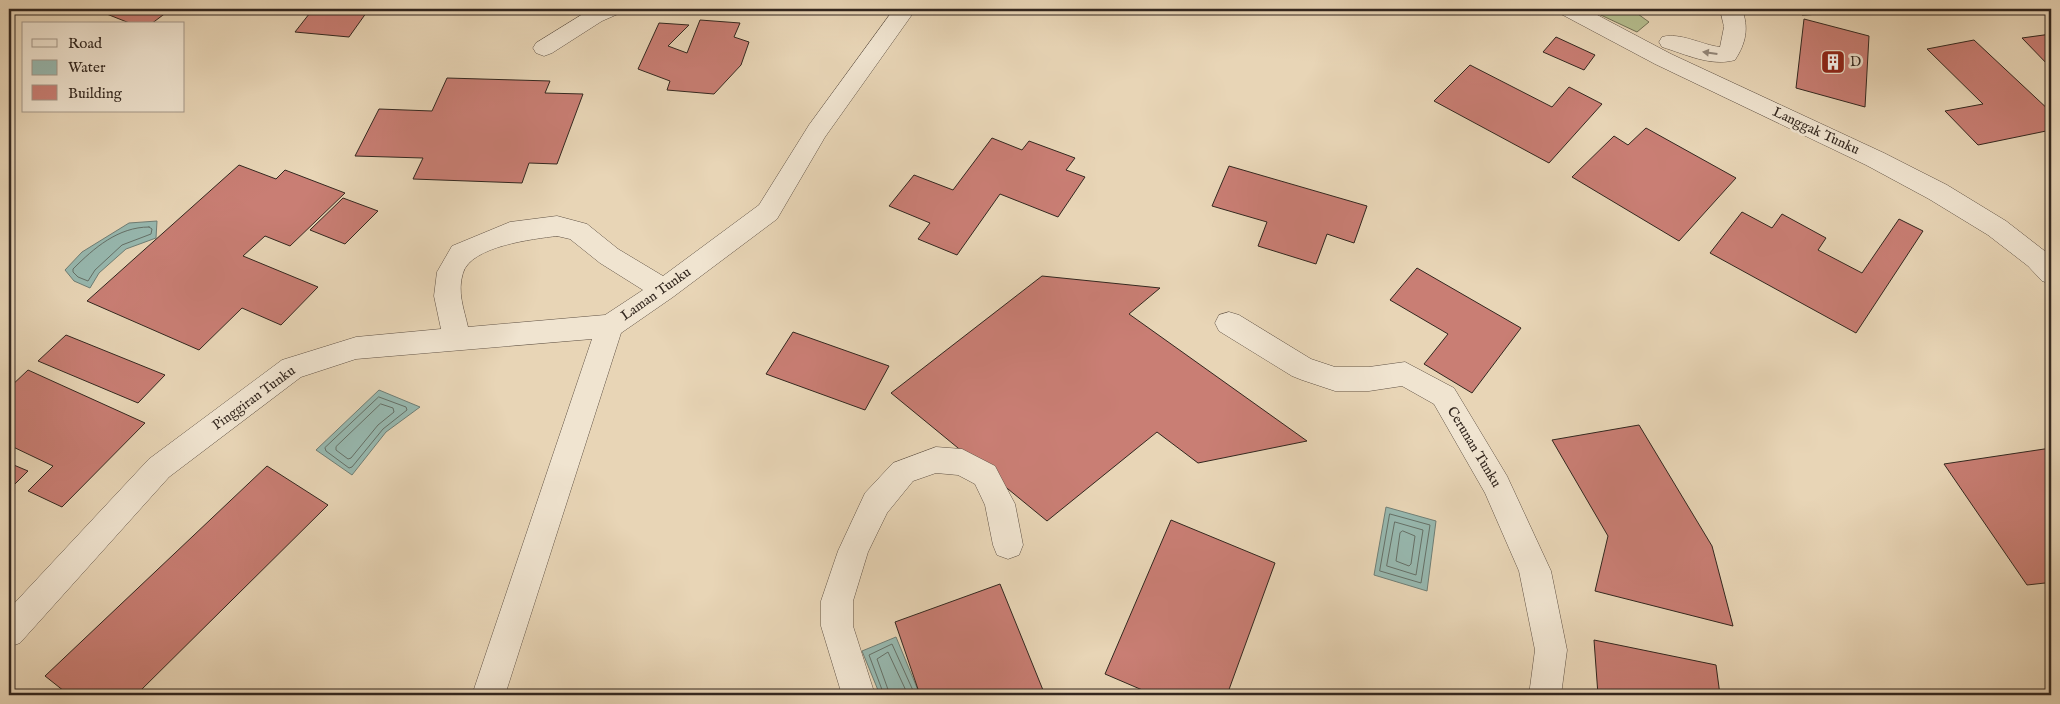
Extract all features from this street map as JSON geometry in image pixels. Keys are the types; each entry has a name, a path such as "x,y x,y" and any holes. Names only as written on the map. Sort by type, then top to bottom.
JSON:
{"street":[{"path":"544,48 594,16 610,9"},
{"name":"Laman Tunku","path":"489,695 610,326 664,290 768,212 816,131 905,9"},
{"name":"Langgak Tunku","path":"1568,9 1668,45 1938,192 1997,228 2037,259 2051,274"},
{"path":"1668,45 1706,53 1728,55 1734,44 1736,21 1731,9"},
{"path":"457,338 447,296 450,272 462,253 510,232 557,226 578,231 608,256 664,290"},
{"name":"Cerunan Tunku","path":"1229,323 1302,368 1335,380 1370,379 1405,374 1444,396 1497,485 1535,571 1552,650 1545,695"},
{"name":"Pinggiran Tunku","path":"9,632 160,468 292,368 356,348 610,326"},
{"path":"858,695 837,626 837,601 853,551 876,503 903,472 936,460 962,462 985,475 1000,504 1008,545"}],"green space":[{"path":"1588,9 1631,9 1649,22 1637,32"}],"water":[{"path":"157,221 156,238 126,249 99,273 90,288 74,281 65,270 82,252 129,223"},
{"path":"379,390 420,407 386,432 352,475 316,450"},
{"path":"1386,507 1436,521 1427,591 1374,575"},
{"path":"896,637 920,695 880,695 862,651"}],"building":[{"path":"94,9 171,9 154,22 127,22"},
{"path":"313,9 369,9 349,37 295,32"},
{"path":"1798,9 1863,9 1865,12 1802,15"},
{"name":"D","path":"1804,19 1869,36 1865,107 1796,88"},
{"path":"700,20 740,23 734,37 749,42 741,65 714,94 667,90 670,81 638,69 659,23 689,25 668,46 687,53"},
{"path":"2051,34 2051,68 2022,38"},
{"path":"1556,37 1595,55 1584,70 1543,52"},
{"path":"1974,40 2051,112 2051,130 1978,145 1945,111 1983,104 1927,49"},
{"path":"1470,65 1552,107 1569,87 1602,104 1549,163 1434,101"},
{"path":"447,78 550,81 545,93 583,94 557,164 529,163 522,183 413,179 423,158 355,156 379,109 432,111"},
{"path":"1646,128 1736,178 1679,241 1572,177 1614,136 1628,145"},
{"path":"992,138 1022,150 1029,141 1075,158 1066,170 1085,177 1058,217 1000,194 957,255 918,239 930,223 889,206 914,175 953,190"},
{"path":"239,165 276,179 285,170 345,193 290,246 265,236 243,256 318,287 281,325 242,308 199,350 87,301"},
{"path":"1229,166 1367,206 1354,243 1327,234 1316,264 1258,246 1267,222 1212,206"},
{"path":"343,198 378,211 345,244 310,230"},
{"path":"1742,212 1772,228 1782,214 1826,238 1818,250 1862,273 1899,219 1923,231 1856,333 1710,253"},
{"path":"1417,268 1521,328 1472,393 1424,364 1448,334 1390,300"},
{"path":"1042,276 1160,288 1129,314 1307,441 1198,463 1157,432 1047,521 891,393"},
{"path":"793,332 889,366 865,410 766,374"},
{"path":"66,335 165,375 138,403 38,361"},
{"path":"28,370 145,423 62,507 28,491 53,466 9,445 9,388"},
{"path":"1639,425 1712,546 1733,626 1595,591 1608,536 1552,440"},
{"path":"2051,448 2051,592 2045,583 2027,585 1944,464"},
{"path":"9,463 28,471 9,490"},
{"path":"267,466 328,505 136,695 69,695 45,676"},
{"path":"1171,520 1275,563 1227,695 1154,695 1105,674"},
{"path":"1000,584 1045,695 920,695 895,622"},
{"path":"1594,640 1716,665 1720,695 1598,695"}],"place":[{"name":"D","path":"1833,62"}]}
